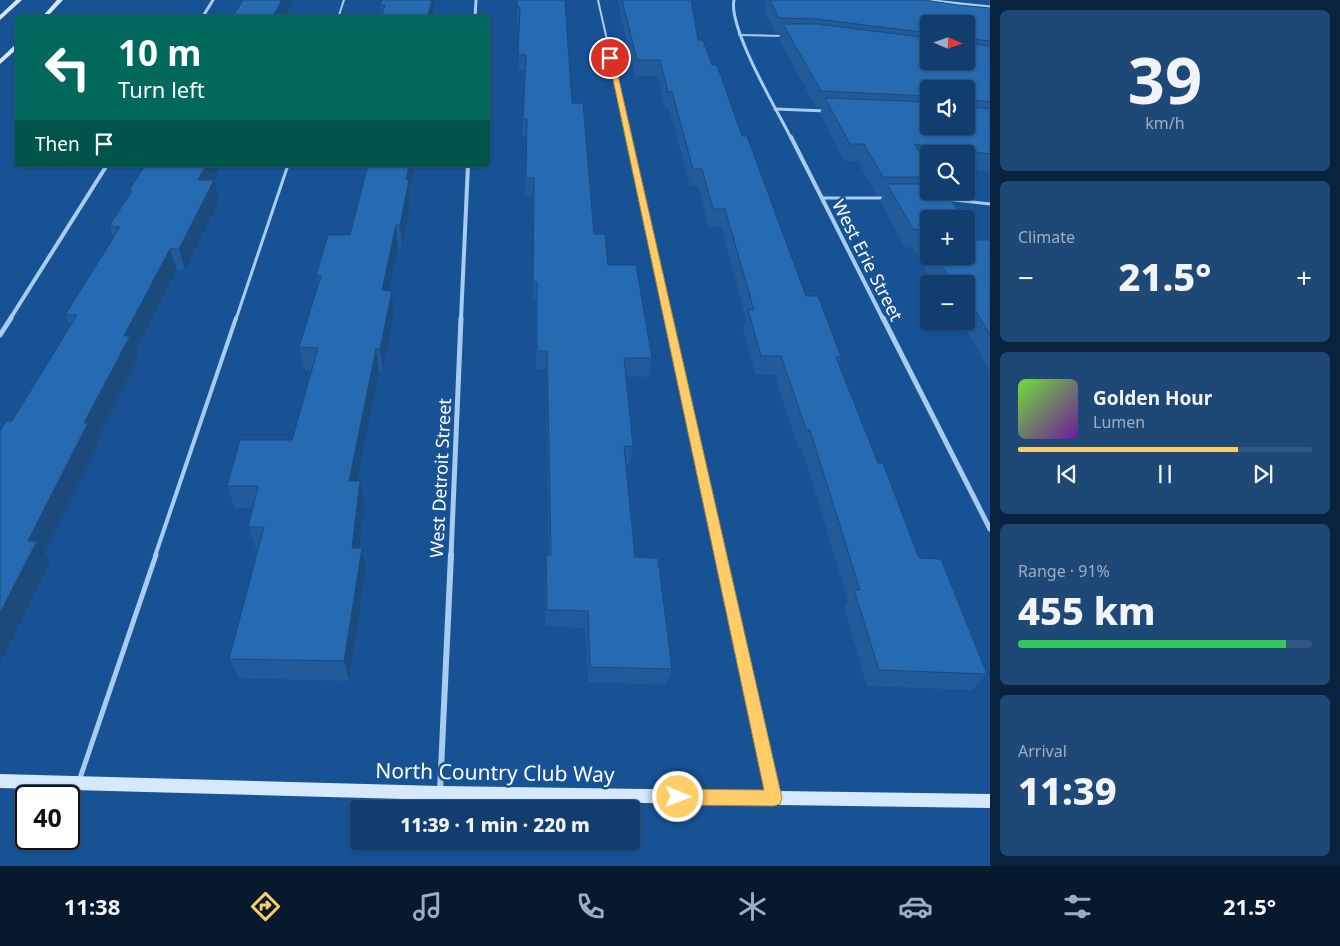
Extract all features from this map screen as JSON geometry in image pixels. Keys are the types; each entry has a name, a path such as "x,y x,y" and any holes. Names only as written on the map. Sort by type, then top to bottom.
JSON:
{"street":[{"path":"0,18 19,0"},
{"path":"46,15 60,0"},
{"path":"204,15 213,0"},
{"path":"475,15 476,0"},
{"name":"West Erie Street","path":"734,0 732,9 739,35 990,529"},
{"path":"924,0 990,8"},
{"path":"0,62 15,47"},
{"path":"775,109 827,110"},
{"path":"0,335 106,167"},
{"name":"West Detroit Street","path":"440,792 468,167"},
{"name":"North Country Club Way","path":"0,781 440,792 990,801"}],"lane":[{"path":"339,15 344,0"},
{"path":"598,0 774,798"},
{"path":"739,35 784,36"},
{"path":"78,784 287,167"},
{"path":"822,198 892,198"},
{"path":"957,200 990,204"}],"building":[{"path":"243,0 282,0 274,15 234,15"},
{"path":"382,0 432,0 428,15 382,15 385,5 380,5"},
{"path":"517,0 565,0 572,103 583,103 594,234 605,234 608,265 636,265 652,358 624,358 633,446 624,446 635,557 658,558 672,669 590,667 588,611 547,610 546,555 551,555 547,351 537,351 537,282 533,282 534,178 526,178 527,119 523,119 526,55 518,54 520,7 517,7"},
{"path":"622,0 691,0 698,40 703,40 712,65 717,65 742,136 747,136 806,296 818,296 841,357 836,357 878,463 883,463 919,558 941,559 987,674 879,670 854,590 860,590 810,430 806,429 781,356 761,356 748,310 754,310 725,209 713,209 702,169 693,169 672,92 668,92 660,60 637,60"},
{"path":"770,0 924,0 990,8 990,41 975,39 975,15 920,15 920,32 817,19 779,18"},
{"path":"783,24 817,24 920,37 920,70 975,70 975,44 990,46 990,102 975,100 975,80 920,80 920,96 821,91"},
{"path":"825,98 920,102 920,135 975,135 975,107 990,109 990,154 975,152 975,145 914,144 920,153 920,177 883,177 864,144 850,144"},
{"path":"144,167 205,167 198,180 214,180 179,249 170,249 124,336 130,336 84,423 88,423 28,541 37,541 0,613 0,431 6,421 12,421 77,315 65,315 120,227 109,226 132,191 129,191"},
{"path":"367,167 409,167 406,180 409,180 400,225 396,225 382,290 392,291 380,349 376,349 349,481 360,481 352,548 362,548 344,661 229,659 264,527 248,527 258,486 227,486 240,440 292,440 318,348 299,347 321,276 316,275 328,235 350,235"},
{"path":"887,184 920,184 920,200 951,200 957,210 920,210 920,230 913,229"},
{"path":"975,238 990,240 990,335 975,309 975,275 947,275 942,265 975,265"}],"route":[{"path":"610,58 774,798 678,797"}]}
